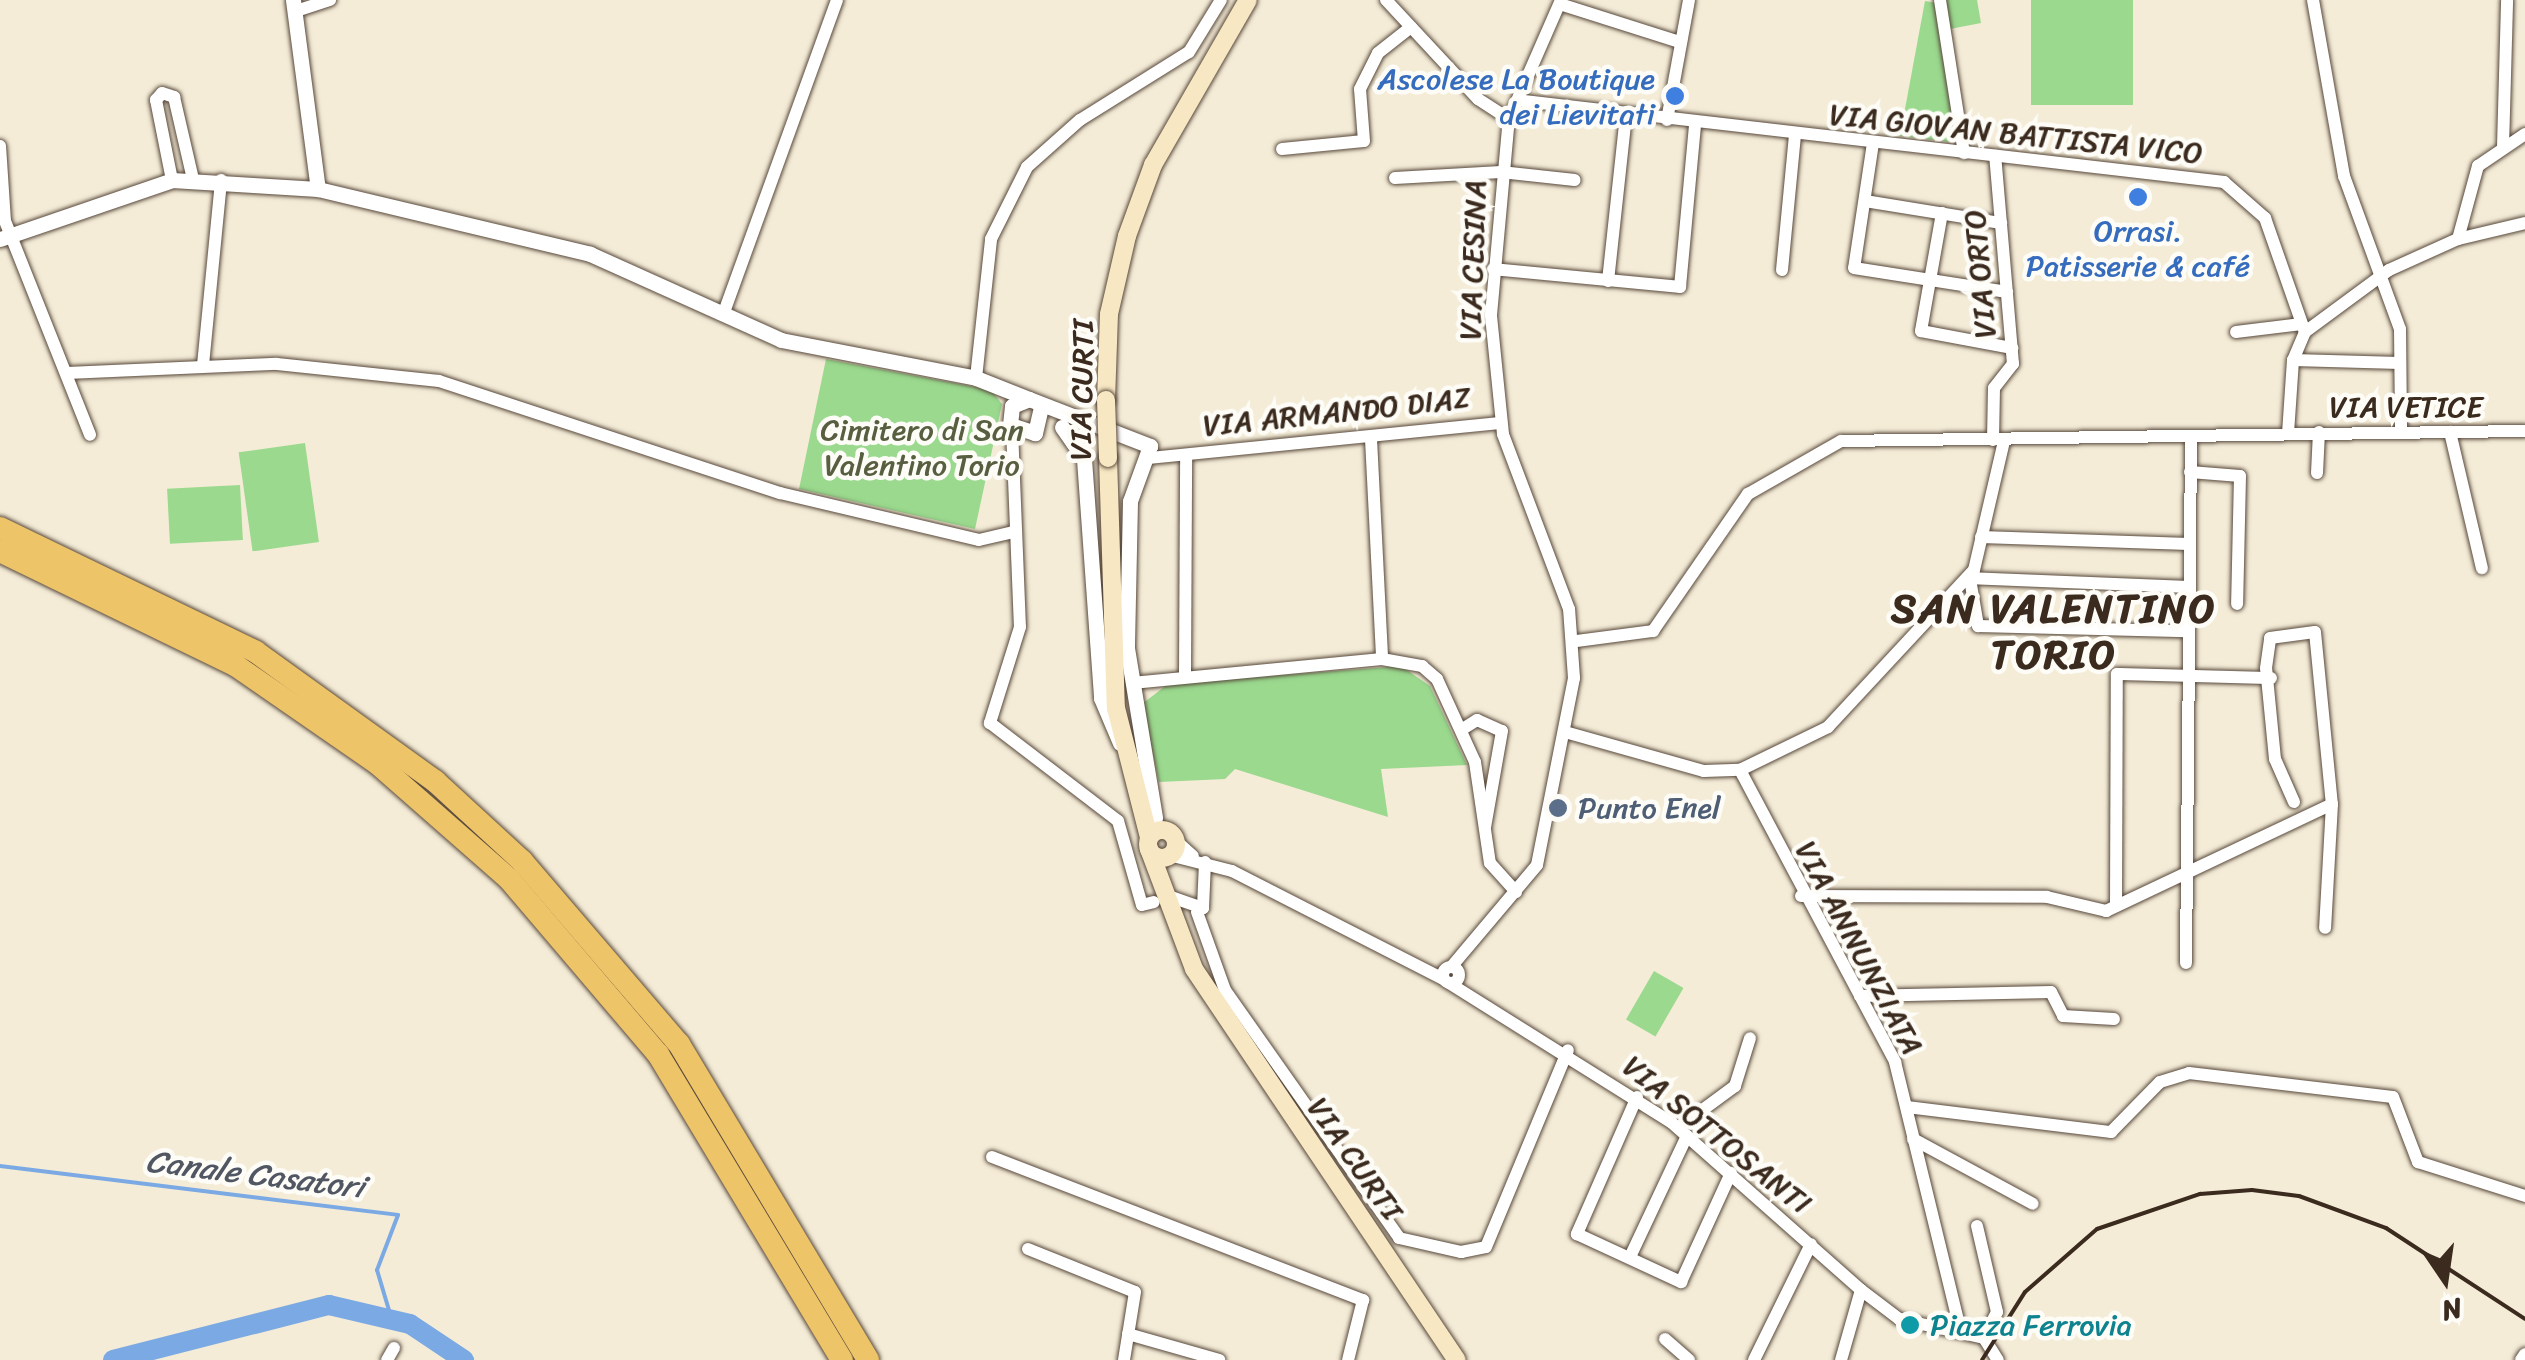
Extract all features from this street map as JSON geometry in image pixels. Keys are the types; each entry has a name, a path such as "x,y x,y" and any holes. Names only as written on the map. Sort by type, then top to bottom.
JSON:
{"highway":[{"path":"0,528 256,652 435,780 522,860 679,1044 868,1360"},
{"path":"0,551 235,666 378,764 509,879 658,1054 842,1360"}],"main road":[{"name":"VIA CURTI","path":"1248,0 1153,165 1126,236 1110,314 1106,400 1120,743 1159,837 1156,880 1194,969 1457,1360"}],"street":[{"path":"318,189 294,5 330,0"},
{"path":"723,315 837,0"},
{"path":"976,378 991,239 1027,167 1080,120 1190,52 1221,0"},
{"path":"1386,0 1509,119 1524,101 1561,2 1680,42"},
{"path":"1667,120 1689,0"},
{"path":"1940,0 1964,153"},
{"path":"2312,0 2344,176 2400,329 2400,432"},
{"path":"2503,147 2507,0"},
{"path":"1282,149 1364,142 1360,89 1378,53 1411,27"},
{"path":"172,180 156,100 162,93 174,97 193,179"},
{"name":"VIA GIOVAN BATTISTA VICO","path":"1524,101 1695,124 2224,182 2246,193 2265,218 2304,328"},
{"path":"1608,281 1626,115"},
{"name":"VIA CESINA","path":"1509,119 1493,269 1501,424 1577,641"},
{"path":"1493,269 1680,287 1695,124"},
{"path":"2458,240 2478,166 2525,134"},
{"path":"1782,270 1795,135"},
{"path":"1873,143 1854,268 2007,292"},
{"path":"0,146 5,237 67,373 90,435"},
{"name":"VIA ORTO","path":"1968,578 1982,537 1999,440 1994,388 2013,364 1995,156"},
{"path":"1395,178 1501,172 1575,180"},
{"path":"5,237 172,180 221,180 318,189 590,254 781,340 976,378 1082,424 1124,435 1148,451"},
{"path":"203,365 221,180"},
{"path":"1864,201 2001,223"},
{"path":"1942,213 1921,331 2012,348"},
{"path":"2236,332 2304,328 2381,276 2458,240 2525,223"},
{"path":"2288,433 2293,360 2304,328"},
{"path":"2293,360 2400,363"},
{"path":"67,373 277,364 483,390 780,492 980,540 1015,532"},
{"path":"1001,387 1012,429 1034,433 1082,424"},
{"path":"1009,411 1035,403"},
{"path":"1034,433 1035,403"},
{"name":"VIA ARMANDO DIAZ","path":"1148,451 1182,454 1501,424"},
{"path":"1062,427 1084,459 1101,698 1120,743"},
{"name":"VIA CURTI","path":"1012,429 1019,455 1015,532 1020,627 990,723 1118,821 1142,905 1154,902"},
{"name":"VIA VETICE","path":"1577,641 1653,631 1748,494 1774,473 1841,441 2190,439 2320,432 2525,431"},
{"path":"2317,473 2320,432"},
{"path":"2450,432 2482,568"},
{"name":"VIA CURTI","path":"1019,455 1034,433"},
{"path":"1371,439 1382,659"},
{"path":"2186,963 2190,439"},
{"name":"VIA CURTI","path":"1148,451 1130,511 1132,683 1159,837"},
{"path":"1182,454 1185,674"},
{"path":"2190,472 2240,476 2237,604"},
{"path":"1982,537 2190,544"},
{"path":"1565,732 1676,768 1740,770 1828,727 1968,578 2189,587"},
{"path":"1968,578 1978,626 2188,631"},
{"path":"2294,802 2275,758 2270,638 2315,632 2332,804 2325,928"},
{"path":"1452,974 1470,946 1516,892 1543,847 1577,641"},
{"path":"1132,683 1185,674 1382,659 1437,679 1461,730 1490,863 1516,892"},
{"path":"2116,906 2117,674 2270,678"},
{"path":"1461,730 1476,720 1502,731 1484,835"},
{"name":"VIA ANNUNZIATA","path":"1740,770 1802,896 1860,996 1907,1107 1960,1330"},
{"path":"1802,896 2116,906 2184,866 2332,804"},
{"name":"VIA SOTTOSANTI","path":"1159,837 1424,965 1452,974 1470,995 1568,1050 1682,1132 1860,1290"},
{"path":"1197,912 1206,900 1200,860"},
{"path":"1171,897 1197,912 1225,990 1399,1238 1461,1252 1486,1247 1568,1050"},
{"path":"1860,996 2050,992 2063,1016 2114,1019"},
{"path":"1630,1258 1682,1132 1736,1086 1750,1038"},
{"path":"1907,1107 2111,1132 2160,1082 2188,1073 2393,1097 2418,1162 2525,1196"},
{"path":"1636,1097 1577,1234 1681,1282 1731,1173"},
{"path":"1913,1139 2033,1204"},
{"path":"992,1157 1363,1300 1348,1360"},
{"path":"1977,1226 1997,1312 1987,1341"},
{"path":"1754,1360 1811,1244"},
{"path":"1028,1249 1136,1292 1124,1360"},
{"path":"1841,1360 1860,1290 1899,1318 1960,1330 1987,1341 1998,1360"},
{"path":"1128,1334 1219,1360"},
{"path":"1666,1339 1689,1360"}],"green space":[{"path":"1944,0 1977,0 1981,23 1950,29"},
{"path":"2031,0 2133,0 2133,105 2031,105"},
{"path":"1925,1 1937,3 1956,111 1950,142 1900,136"},
{"name":"Cimitero di San Valentino Torio","path":"826,359 991,390 1002,404 975,529 799,489"},
{"path":"305,443 319,542 253,551 239,452"},
{"path":"240,485 243,540 170,544 167,489"},
{"path":"1401,666 1430,686 1467,765 1381,769 1388,817 1235,769 1225,779 1159,782 1142,704 1168,684"},
{"path":"1654,971 1683,988 1655,1036 1626,1019"}],"waterway":[{"name":"Canale Casatori","path":"0,1166 398,1215 377,1270 391,1317"},
{"path":"113,1360 329,1305 410,1324 464,1360"}],"railway":[{"path":"1982,1360 2025,1292 2097,1229 2200,1194 2252,1190 2299,1196 2386,1228 2525,1319"}],"place":[{"name":"Ascolese La Boutique dei Lievitati","path":"1675,96"},
{"name":"Orrasi. Patisserie & café","path":"2138,197"},
{"name":"Punto Enel","path":"1558,808"},
{"name":"Piazza Ferrovia","path":"1910,1325"}],"district":[{"name":"SAN VALENTINO TORIO","path":"2054,632"}]}
